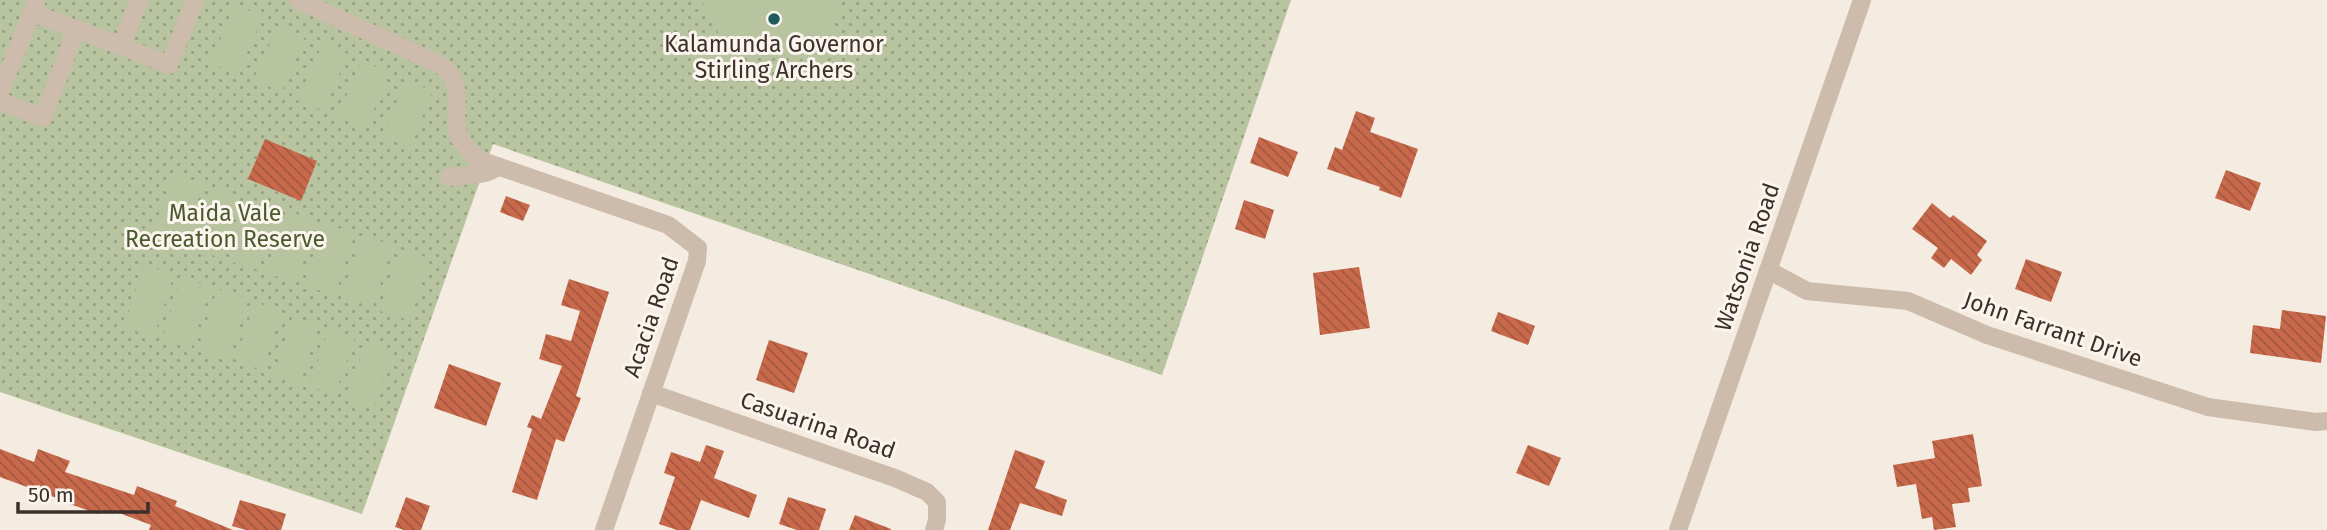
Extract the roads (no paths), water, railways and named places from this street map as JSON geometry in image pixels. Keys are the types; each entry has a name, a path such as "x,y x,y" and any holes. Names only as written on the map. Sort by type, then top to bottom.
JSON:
{"street":[{"path":"121,46 139,0"},
{"path":"0,92 35,6 76,29 169,65 195,0"},
{"path":"298,0 439,64 451,73 457,85 460,139 477,159 497,166 486,173 449,177"},
{"name":"Watsonia Road","path":"1678,530 1862,0"},
{"path":"0,102 43,118 76,29"},
{"name":"Acacia Road","path":"497,166 668,225 698,248 697,261 604,530"},
{"name":"John Farrant Drive","path":"1768,270 1807,291 1908,301 1987,335 2208,407 2316,422 2327,421"},
{"name":"Casuarina Road","path":"651,393 895,478 927,492 937,502 934,530"}],"place":[{"name":"Kalamunda Governor Stirling Archers","path":"774,19"}],"park label":[{"name":"Maida Vale Recreation Reserve","path":"225,226"}]}
